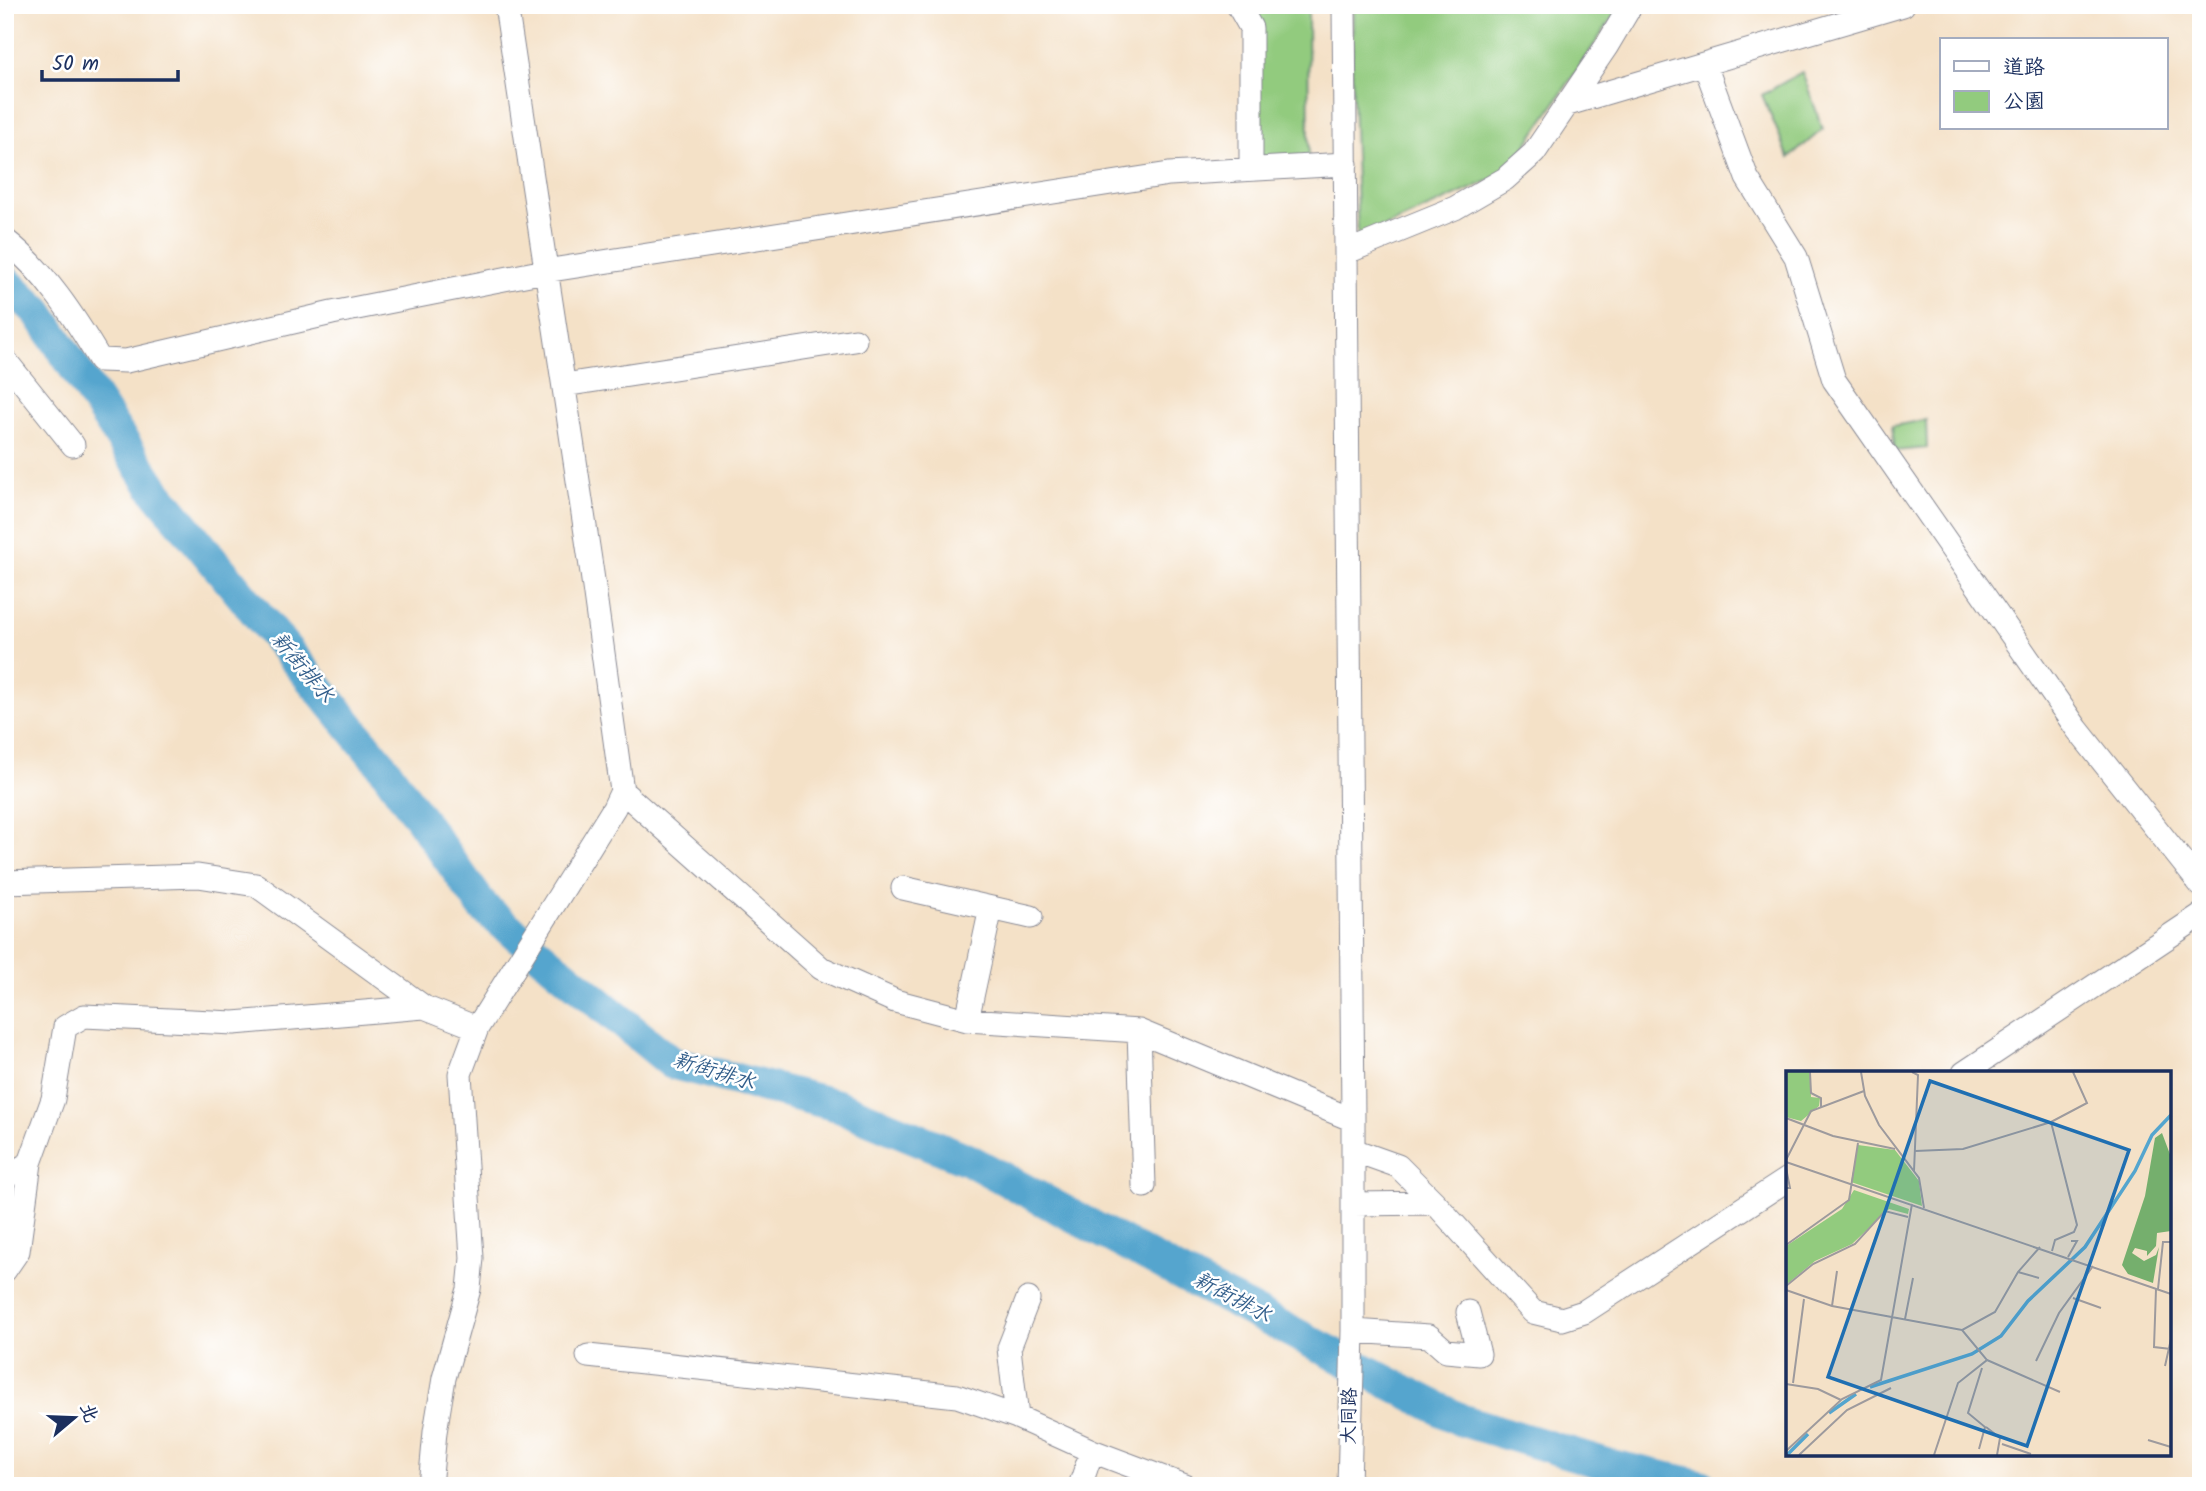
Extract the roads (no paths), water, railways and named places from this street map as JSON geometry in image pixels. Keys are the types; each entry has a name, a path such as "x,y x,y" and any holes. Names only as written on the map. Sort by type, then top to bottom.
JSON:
{"street":[{"path":"430,1486 444,1378 469,1289 472,1258 460,1074 477,1028 622,791 506,5"},
{"path":"1238,5 1251,28 1251,168"},
{"name":"大同路","path":"1344,5 1353,1120 1353,1338 1349,1486"},
{"path":"1347,252 1455,208 1505,179 1534,153 1606,47 1631,5"},
{"path":"1568,104 1903,5"},
{"path":"1705,65 1747,178 1796,257 1834,380 2077,729 2201,885"},
{"path":"5,240 17,249 71,313 100,360 126,361 332,313 545,271 1169,174 1346,164"},
{"path":"564,385 855,340"},
{"path":"5,360 73,445"},
{"path":"622,791 821,968 895,1001 967,1020 1139,1031 1353,1120"},
{"path":"5,881 198,876 256,885 424,1007 477,1028"},
{"path":"903,888 1031,917"},
{"path":"967,1020 991,908"},
{"path":"1967,1071 2201,915"},
{"path":"5,1269 18,1251 30,1163 53,1099 65,1027 84,1016 234,1023 424,1007"},
{"path":"1139,1031 1144,1186"},
{"path":"1353,1150 1398,1166 1533,1312 1562,1318 1584,1312 1786,1180"},
{"path":"5,1177 30,1163"},
{"path":"1353,1204 1435,1203"},
{"path":"1017,1417 1009,1348 1028,1299"},
{"path":"1353,1338 1429,1336 1446,1350 1479,1354 1468,1312"},
{"path":"587,1356 957,1396 1017,1417 1092,1451 1185,1486"},
{"path":"1080,1486 1092,1451"}],"waterway":[{"name":"新街排水","path":"5,281 38,312 154,489 381,764 484,908 672,1063 836,1105 969,1160 1461,1420 1609,1465 1702,1486"}]}
